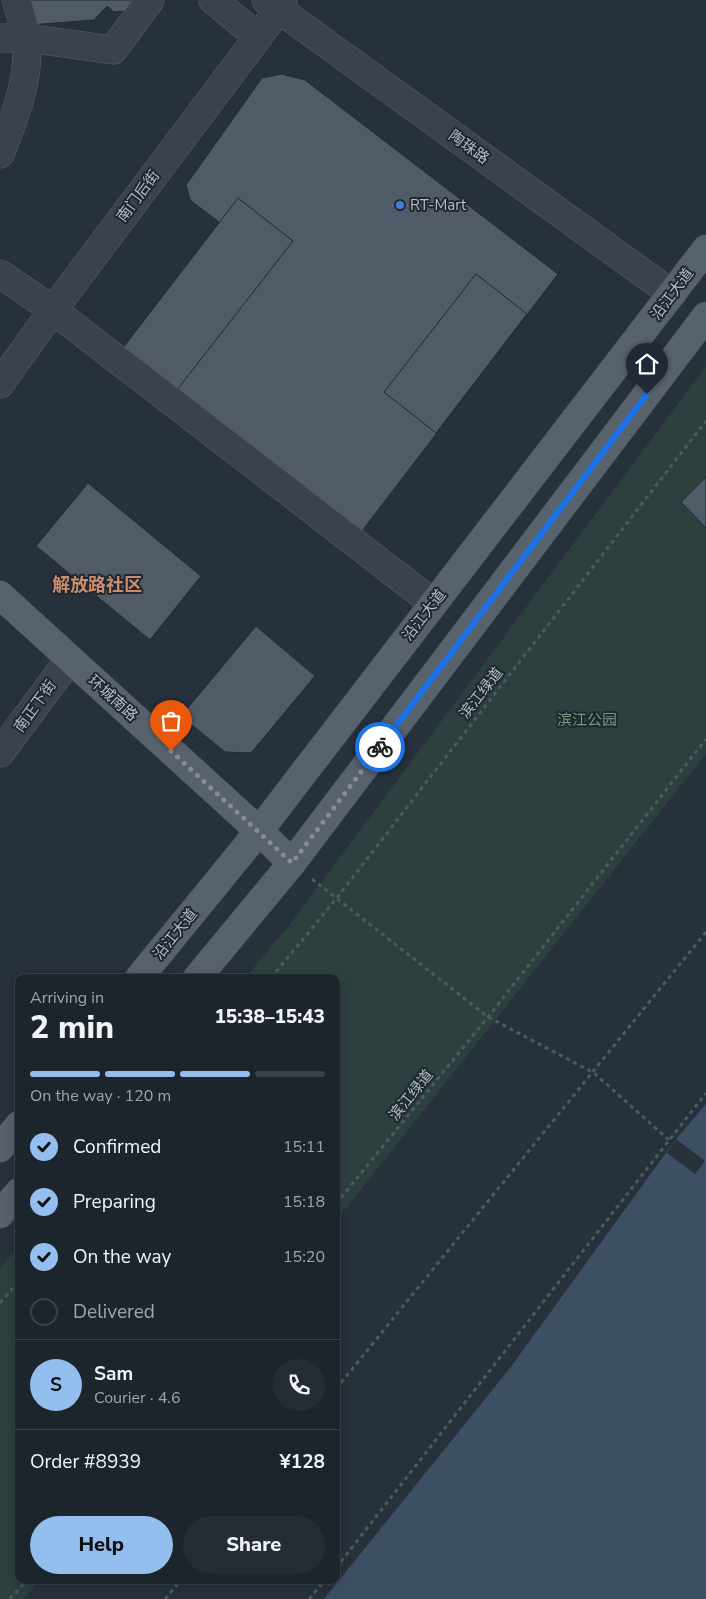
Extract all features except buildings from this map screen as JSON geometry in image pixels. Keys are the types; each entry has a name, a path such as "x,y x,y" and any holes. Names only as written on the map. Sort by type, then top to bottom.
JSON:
{"main road":[{"name":"沿江大道","path":"142,974 259,830 706,249"},
{"path":"200,974 292,863 706,316"},
{"name":"环城南路","path":"0,595 259,830 292,863"},
{"path":"0,1148 15,1130"},
{"path":"0,1214 15,1197"}],"street":[{"path":"0,154 17,112 26,62 13,38 16,0"},
{"path":"13,38 113,50 150,0"},
{"path":"213,0 258,37"},
{"name":"南门后街","path":"0,384 53,310 258,37 275,3"},
{"name":"陶珠路","path":"275,3 672,294"},
{"path":"0,274 53,310 433,603"},
{"name":"南正下街","path":"0,753 70,659"}],"path":[{"name":"滨江绿道","path":"274,974 336,900 706,421"},
{"name":"滨江绿道","path":"340,1199 488,1017 706,739"},
{"path":"292,863 336,900 488,1017 594,1073 669,1140"},
{"path":"340,1384 594,1073 706,932"},
{"path":"340,1563 706,1093"},
{"path":"0,1303 15,1286"},
{"path":"10,1599 23,1584"},
{"path":"165,1599 178,1584"},
{"path":"309,1599 322,1584"}],"green space":[{"name":"滨江公园","path":"706,366 706,754 340,1216 340,974 248,974 287,928"},
{"path":"15,1251 15,1584 37,1584 24,1599 0,1599 0,1268"}],"water":[{"path":"706,1104 706,1599 324,1599 336,1584 340,1584 340,1579 510,1368 676,1139"}],"pier":[{"path":"676,1139 705,1161 695,1174 667,1153"}],"way so far":[{"path":"171,751 259,830 292,863 380,747"}],"place":[{"name":"RT-Mart","path":"400,205"}],"district":[{"name":"解放路社区","path":"97,585"}],"route":[{"path":"380,747 647,394"}]}
